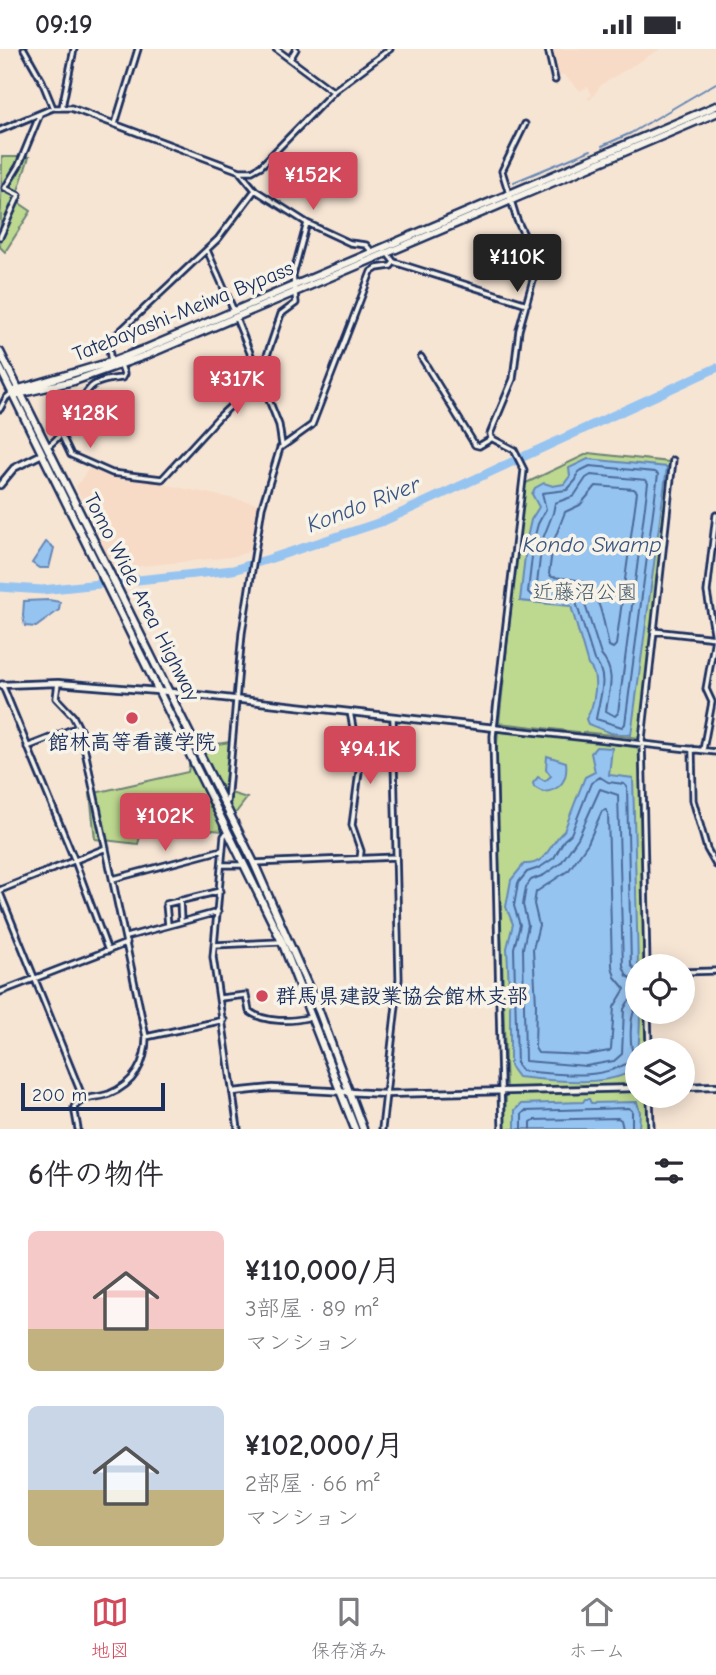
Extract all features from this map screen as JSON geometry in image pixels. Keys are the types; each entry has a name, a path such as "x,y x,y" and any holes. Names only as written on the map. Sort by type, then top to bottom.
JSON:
{"highway":[{"name":"Tatebayashi-Meiwa Bypass","path":"18,392 111,362 387,253 716,106"},
{"name":"Tatebayashi-Meiwa Bypass","path":"295,289 372,252 716,113"},
{"name":"Tatebayashi-Meiwa Bypass","path":"18,392 121,365 235,314"},
{"name":"Tomo Wide Area Highway","path":"0,352 42,454 170,692 254,863 314,1000 363,1129"},
{"name":"Tomo Wide Area Highway","path":"0,368 18,392 47,446 106,576"},
{"name":"Tomo Wide Area Highway","path":"114,591 282,942 355,1129"}],"street":[{"path":"24,49 53,109"},
{"path":"62,107 74,49"},
{"path":"115,124 138,49"},
{"path":"276,49 331,90 335,90"},
{"path":"290,59 296,49"},
{"path":"248,180 335,90 390,49"},
{"path":"548,49 555,80"},
{"path":"0,130 62,107 240,171 255,170"},
{"path":"0,237 19,195 5,188 19,165 41,113"},
{"path":"421,358 475,445 479,446 491,438 513,379 517,337 536,269 502,171 525,124"},
{"path":"240,171 255,190 307,223 350,243 363,243 372,252"},
{"path":"111,362 108,349 116,335 207,250 255,190"},
{"path":"61,434 71,455 112,473 160,480 259,379 280,317 295,305 293,275 307,223"},
{"path":"207,250 281,430 282,445 262,507 250,574 228,802 225,805"},
{"path":"387,253 394,262 527,303"},
{"path":"282,445 312,425 371,272 377,268 391,266 394,262"},
{"path":"47,446 61,434 93,385 124,376 121,365"},
{"path":"0,409 6,398 18,392"},
{"path":"491,438 516,453 523,468 495,728 494,798 502,1129"},
{"path":"0,485 15,468 42,454"},
{"path":"647,954 642,744 673,460"},
{"path":"703,750 712,702 706,689 716,638 707,593 716,515"},
{"path":"653,631 716,638"},
{"path":"58,683 56,698 73,716 78,727 146,1037 144,1055 133,1078 108,1094 83,1098 74,1107 78,1129"},
{"path":"108,951 75,861 1,685 58,683 160,691 716,751"},
{"path":"710,697 716,698"},
{"path":"350,712 360,771 352,825 361,851 360,859"},
{"path":"382,1129 399,979 393,717"},
{"path":"27,747 78,727"},
{"path":"692,749 693,800 707,849 716,865"},
{"path":"228,831 224,836 213,957 238,1129"},
{"path":"83,1098 0,892 106,848"},
{"path":"113,879 223,850"},
{"path":"254,863 396,857"},
{"path":"222,865 245,865"},
{"path":"168,925 166,904 220,891"},
{"path":"180,900 181,922"},
{"path":"125,937 219,912"},
{"path":"214,944 282,942"},
{"path":"0,992 127,943"},
{"path":"695,972 716,971"},
{"path":"220,998 246,995 249,1011 259,1017 294,1020 313,1016"},
{"path":"146,1037 223,1020"},
{"path":"695,1087 716,1086"},
{"path":"233,1092 272,1087 351,1094 625,1088"},
{"path":"650,1108 651,1129"}],"shaded area":[{"path":"549,49 661,49 602,84 590,100 587,98 592,95 588,87 580,91 564,75 555,77"},
{"path":"90,466 112,476 119,475 260,504 249,552 231,557 113,569 76,487"}],"green space":[{"path":"2,157 29,157 15,200 31,211 5,252 0,247"},
{"name":"近藤沼公園","path":"589,453 671,464 640,738 583,732 582,739 640,748 646,954 625,954 625,1024 647,1024 647,1038 625,1038 625,1085 510,1088 509,1093 625,1090 625,1108 648,1108 649,1129 505,1129 496,755 498,731 577,738 578,732 499,723 524,484"},
{"path":"230,742 224,791 247,798 222,831 184,827 185,805 149,805 138,844 95,839 90,794 188,772 192,748"}],"water":[{"name":"Kondo Swamp","path":"588,459 667,467 631,735 611,733 588,724 586,719 594,699 594,676 588,665 571,606 520,601 527,538 531,520 539,507 532,494 535,488 544,483 553,486 564,484 570,476 569,468"},
{"path":"46,542 54,548 49,568 39,568 32,563"},
{"path":"24,601 60,602 59,610 36,627 25,626"},
{"path":"596,747 612,748 609,775 633,778 638,954 625,954 625,1024 640,1024 639,1038 625,1038 625,1074 614,1078 563,1081 518,1077 510,1066 507,948 513,924 506,907 511,880 524,864 532,864 543,857 564,831 585,777 595,772 591,753"},
{"path":"547,756 566,762 566,774 559,787 543,792 534,787 533,783 538,777 545,781 551,776 546,769"},
{"path":"589,1099 591,1103 625,1102 625,1108 639,1108 639,1129 515,1129 515,1110 521,1104 583,1102"}],"waterway":[{"path":"602,146 631,133 716,83"},
{"path":"514,182 591,150"},
{"name":"Kondo River","path":"0,587 42,590 233,570 269,559 384,521 716,368"}],"place":[{"name":"館林高等看護学院","path":"132,718"},
{"name":"群馬県建設業協会館林支部","path":"262,996"}]}
